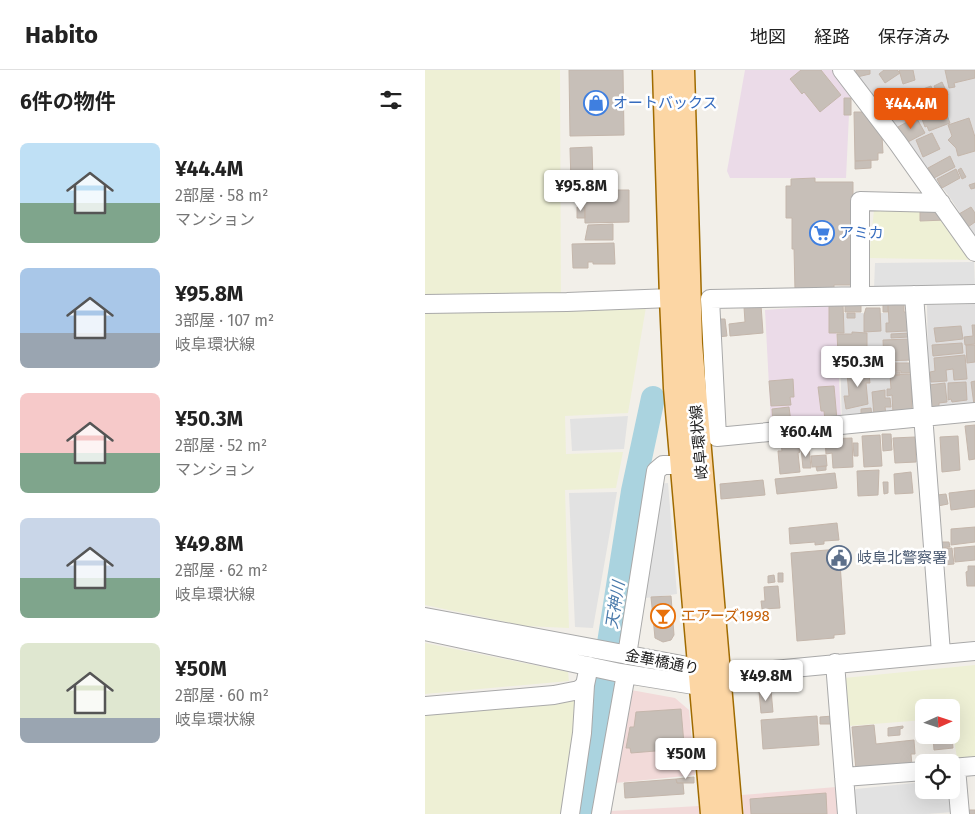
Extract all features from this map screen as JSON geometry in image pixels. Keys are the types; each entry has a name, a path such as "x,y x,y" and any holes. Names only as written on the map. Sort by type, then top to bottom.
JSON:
{"main road":[{"name":"岐阜環状線","path":"664,70 671,298 681,465 712,814"},
{"name":"岐阜環状線","path":"683,70 691,344 731,814"}],"street":[{"path":"842,70 897,142 975,252"},
{"path":"860,296 859,201 941,203"},
{"path":"975,294 710,299 717,436 975,412"},
{"path":"914,295 941,653"},
{"path":"425,304 671,298"},
{"path":"626,655 656,471 663,465 681,465"},
{"name":"金華橋通り","path":"425,617 626,655 699,677"},
{"name":"金華橋通り","path":"425,631 623,673 699,677 719,675"},
{"path":"719,675 975,650"},
{"path":"835,663 847,814"},
{"path":"570,814 582,733 585,685 592,666"},
{"path":"601,814 623,673"},
{"path":"425,706 554,695 579,690 585,685"},
{"path":"960,767 975,766"},
{"path":"844,777 915,772"},
{"path":"957,799 959,814"}],"shaded area":[{"path":"745,70 832,70 850,93 846,178 730,178 727,171"},
{"path":"850,70 975,70 975,236 949,196"},
{"path":"974,262 975,288 874,289 875,263"},
{"path":"975,304 975,405 929,409 927,305"},
{"path":"835,305 841,418 771,424 765,310"},
{"path":"839,313 907,313 908,411 842,424"},
{"path":"628,416 624,449 572,451 570,419"},
{"path":"668,483 677,594 638,599 656,484"},
{"path":"617,492 593,628 575,627 569,493"},
{"path":"631,690 675,698 689,710 695,775 615,783"},
{"path":"915,783 915,799 952,799 953,812 854,814 852,793 856,789"},
{"path":"836,787 839,814 744,814 742,795"},
{"path":"699,806 700,814 611,814 611,811"}],"green space":[{"path":"425,70 560,70 561,309 646,307 628,413 565,416 566,454 623,452 616,488 565,490 569,628 525,626 425,605"},
{"path":"874,210 939,211 975,260 869,258"},
{"path":"425,643 568,672 569,681 425,694"},
{"path":"975,665 975,763 960,764 960,754 956,754 955,744 960,744 960,699 915,699 915,721 848,726 844,678"},
{"path":"579,696 562,814 425,814 425,709"}],"building":[{"name":"オートバックス","path":"569,70 623,70 624,135 570,136"},
{"path":"801,70 821,70 841,95 820,112 804,92 802,94 790,79"},
{"path":"856,70 870,70 870,74 857,77"},
{"path":"884,70 897,70 900,73 885,83 879,74"},
{"path":"899,70 913,70 915,80 903,84"},
{"path":"945,70 975,70 975,78 954,83 955,87 949,88"},
{"path":"942,82 948,95 940,98 934,86"},
{"path":"931,86 937,101 941,100 950,123 929,131 927,126 925,127 912,93"},
{"path":"908,94 913,103 910,105 912,108 894,117 887,105"},
{"path":"844,98 851,98 851,115 844,115"},
{"path":"854,112 864,112 882,136 883,153 878,153 878,160 855,161"},
{"path":"916,117 925,133 906,143 898,127"},
{"path":"969,118 975,137 975,151 958,156 956,148 948,140 952,136 948,125"},
{"path":"932,133 940,149 923,157 916,140"},
{"path":"592,147 593,181 571,182 570,148"},
{"path":"950,156 955,167 934,178 928,168"},
{"path":"871,160 871,168 855,169 855,161"},
{"path":"961,168 966,177 962,179 958,170"},
{"path":"956,169 960,178 942,188 937,179"},
{"name":"アミカ","path":"815,178 815,182 853,182 853,285 834,285 834,290 795,290 792,218 786,218 786,186 791,186 791,179"},
{"path":"975,183 975,188 971,189 969,185"},
{"path":"611,186 611,190 629,190 629,222 585,223 584,187"},
{"path":"577,207 585,207 585,218 577,218"},
{"path":"971,207 975,213 975,222 968,227 959,214"},
{"path":"920,208 940,212 946,220 920,221"},
{"path":"613,224 613,240 585,240 588,225"},
{"path":"614,243 615,264 593,264 593,262 588,262 588,268 573,268 572,244"},
{"path":"888,302 904,302 904,312 909,312 908,331 886,332 886,323 889,323"},
{"path":"883,303 888,303 888,312 883,312"},
{"path":"829,304 843,304 844,333 829,333"},
{"path":"845,304 861,304 861,312 845,312"},
{"path":"761,305 763,333 730,336 729,324 745,322 744,307"},
{"path":"866,308 880,308 881,331 864,332"},
{"path":"847,313 855,313 855,318 847,318"},
{"path":"716,319 725,319 727,336 717,337"},
{"path":"972,325 975,325 975,344 965,345 964,337 973,336"},
{"path":"961,326 963,339 936,342 934,328"},
{"path":"852,332 867,333 867,366 832,367 832,352 838,353 837,334 852,334"},
{"path":"909,333 909,337 891,338 891,334"},
{"path":"909,339 909,352 912,352 912,360 884,361 883,340"},
{"path":"962,343 963,353 933,356 932,345"},
{"path":"966,345 975,345 975,362 967,363"},
{"path":"965,355 967,379 954,380 953,369 946,370 947,381 931,382 930,372 935,371 934,358"},
{"path":"895,362 896,372 900,372 900,375 887,377 885,363"},
{"path":"896,363 911,363 912,373 896,371"},
{"path":"868,366 870,383 866,383 868,404 846,409 844,396 849,396 847,372 859,371 858,367"},
{"path":"911,374 912,412 893,413 892,395 887,396 887,389 891,389 890,375"},
{"path":"793,379 794,397 790,397 791,405 771,406 769,381"},
{"path":"975,381 975,405 974,405 971,382"},
{"path":"966,382 967,400 952,402 951,399 948,400 948,383"},
{"path":"945,383 947,402 939,403 939,408 930,408 929,385"},
{"path":"834,386 837,420 825,421 824,411 821,411 818,387"},
{"path":"885,390 885,398 890,398 891,407 885,407 886,414 874,415 872,392"},
{"path":"789,407 791,422 773,424 772,409"},
{"path":"871,408 872,416 861,416 861,409"},
{"path":"975,425 975,459 969,460 965,426"},
{"path":"882,434 891,434 892,450 883,451"},
{"path":"880,435 882,466 864,467 862,436"},
{"path":"958,436 960,470 942,472 940,437"},
{"path":"915,437 916,462 895,463 893,438"},
{"path":"852,438 853,467 833,468 832,453 826,454 825,439"},
{"path":"799,442 800,472 780,474 778,451 782,451 781,444"},
{"path":"853,443 858,443 858,456 854,456"},
{"path":"809,447 811,468 803,468 801,448"},
{"path":"826,455 827,466 812,467 811,456"},
{"path":"826,466 826,470 817,471 816,467"},
{"path":"879,470 878,495 858,496 857,471"},
{"path":"911,472 913,493 895,494 894,474"},
{"path":"835,473 837,488 777,494 775,479"},
{"path":"763,480 765,495 721,499 720,484"},
{"path":"883,482 888,482 888,493 884,494"},
{"path":"975,490 975,507 951,510 949,493"},
{"path":"946,494 948,504 938,506 937,495"},
{"path":"837,523 839,540 824,541 824,544 815,545 815,542 790,544 789,528"},
{"path":"975,527 975,542 951,545 951,529"},
{"path":"940,542 949,542 950,547 940,548"},
{"path":"975,546 975,560 955,562 954,548"},
{"path":"952,548 954,564 942,565 941,549"},
{"path":"839,549 845,634 834,635 834,638 797,641 791,553"},
{"path":"968,566 975,566 975,586 967,586 966,572 968,571"},
{"path":"778,573 783,573 783,582 778,582"},
{"path":"774,575 775,582 768,583 768,576"},
{"path":"778,586 780,608 762,609 761,601 765,601 764,587"},
{"name":"エアーズ1998","path":"671,596 674,635 671,640 663,642 655,638 651,597"},
{"path":"771,690 773,712 761,713 759,691"},
{"path":"681,709 684,744 680,749 631,753 630,748 626,748 630,727 634,727 636,712"},
{"path":"817,716 819,745 763,749 761,720"},
{"path":"833,716 834,724 820,724 820,717"},
{"path":"874,725 876,744 914,740 915,754 911,754 912,765 856,770 852,727"},
{"path":"903,726 900,729 900,735 888,736 888,728"},
{"path":"934,744 953,744 953,748 934,750"},
{"path":"694,777 694,783 677,783 676,779"},
{"path":"676,779 677,783 683,783 684,794 625,798 624,783"},
{"path":"826,793 827,814 751,814 750,799"},
{"path":"968,810 975,810 975,814 968,814"}],"waterway":[{"name":"天神川","path":"582,814 633,491 653,398"}],"place":[{"name":"オートバックス","path":"596,103"},
{"name":"アミカ","path":"822,233"},
{"name":"岐阜北警察署","path":"839,558"},
{"name":"エアーズ1998","path":"663,616"}]}
